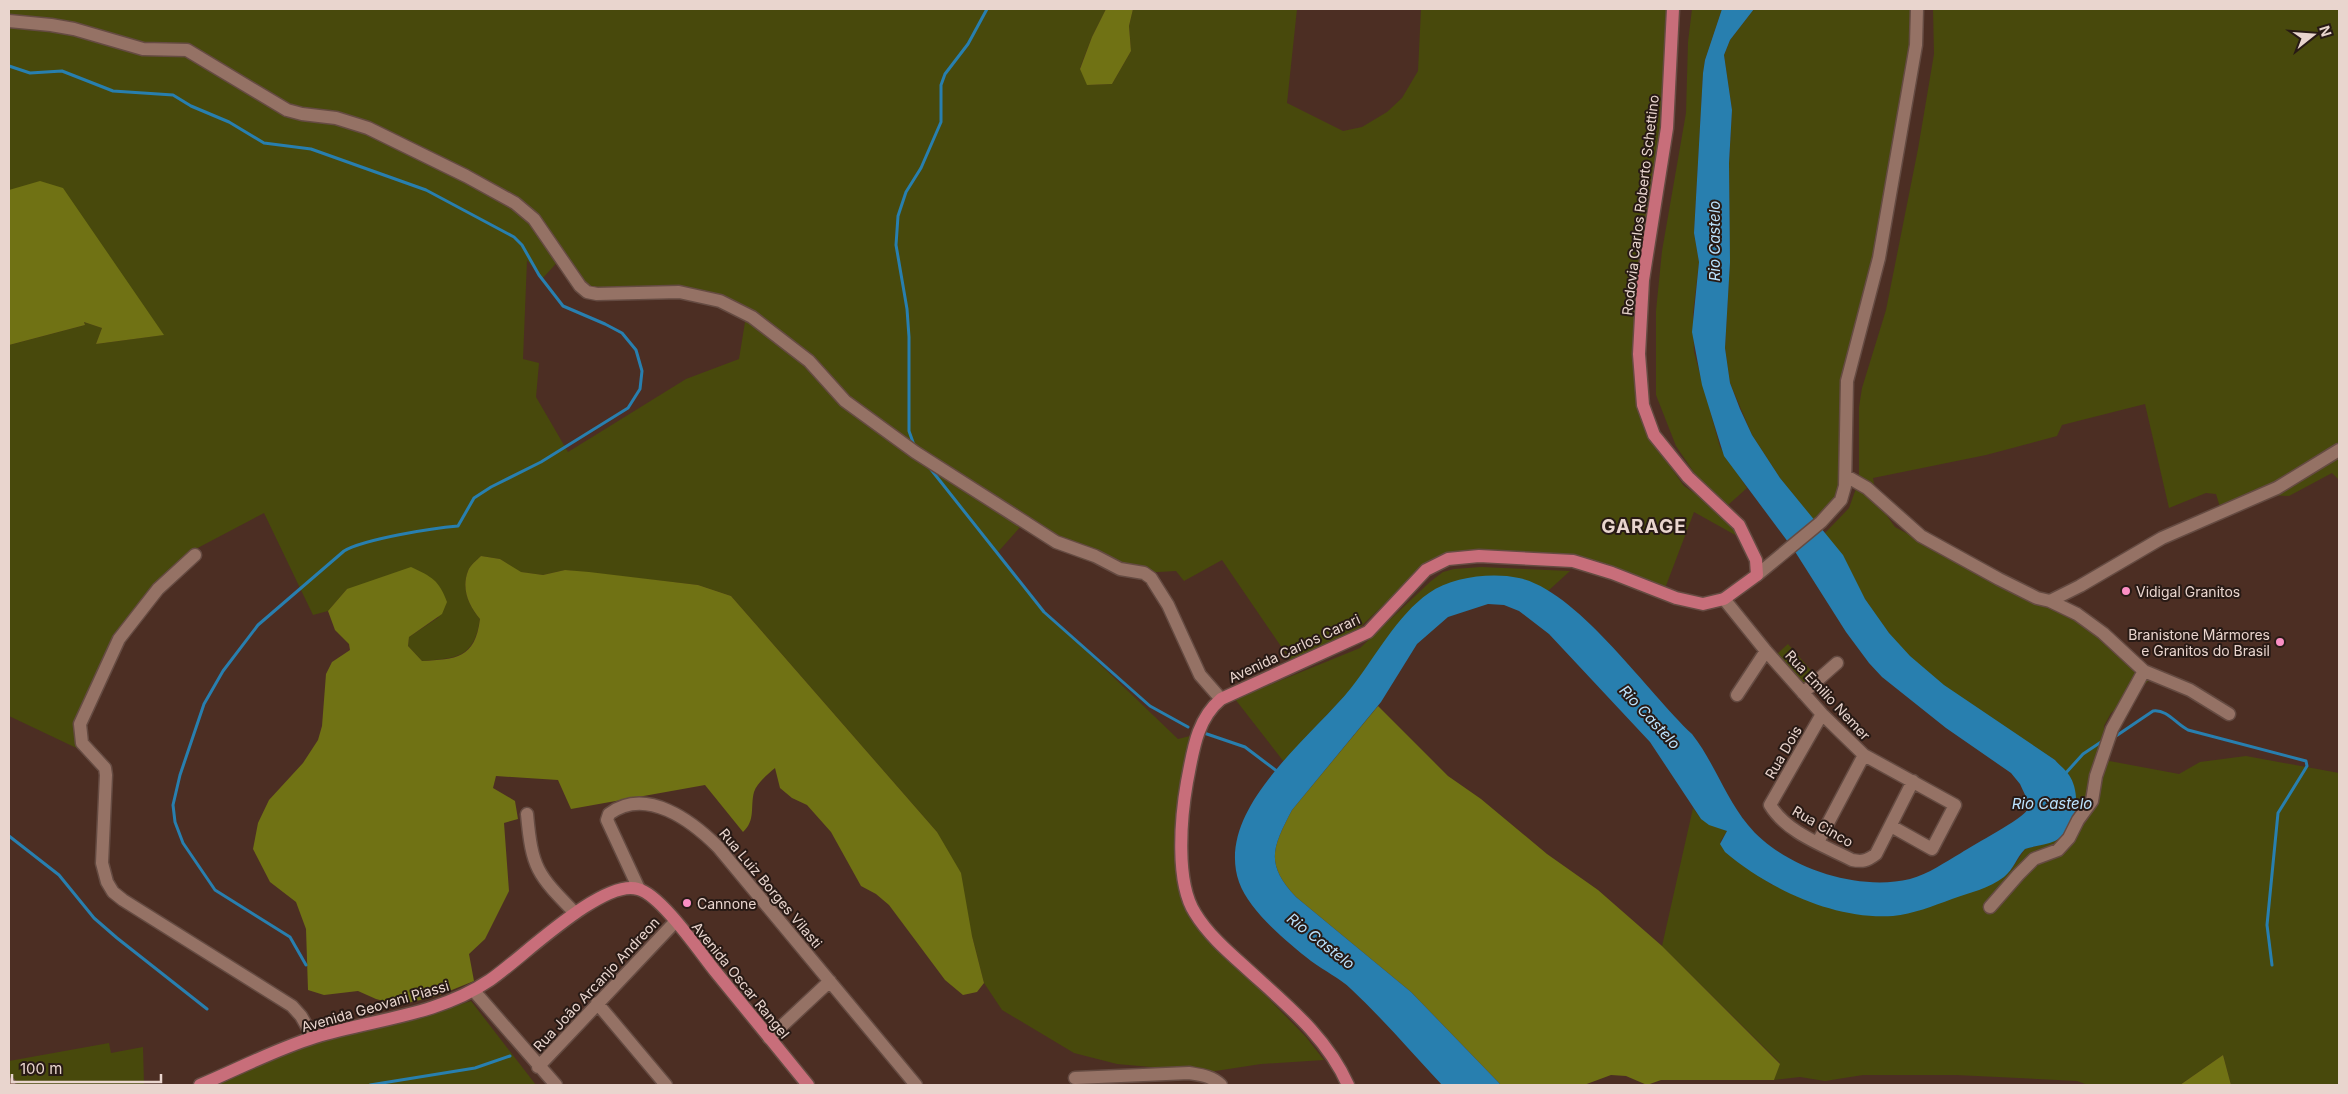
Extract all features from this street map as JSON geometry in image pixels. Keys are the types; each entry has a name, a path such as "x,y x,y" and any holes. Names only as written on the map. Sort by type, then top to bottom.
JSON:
{"main road":[{"name":"Rodovia Carlos Roberto Schettino","path":"1673,9 1667,128 1643,280 1639,354 1644,405 1654,435 1688,477 1739,525 1756,560 1757,575"},
{"name":"Avenida Carlos Carari","path":"1348,1085 1338,1065 1303,1019 1209,932 1194,912 1188,897 1181,851 1186,786 1195,738 1206,715 1221,699 1368,632 1426,570 1439,562 1460,557 1573,562 1612,573 1688,602 1712,604 1724,599 1757,575"},
{"path":"474,991 498,975 575,913 614,891 630,887 639,889"},
{"name":"Avenida Oscar Rangel","path":"639,889 650,895 675,922 808,1085"},
{"name":"Avenida Geovani Piassi","path":"200,1085 313,1038 428,1009 474,991"}],"street":[{"name":"Avenida Carlos Carari","path":"1757,575 1822,522 1842,500 1846,476 1846,382 1879,258 1916,45 1917,9"},
{"path":"9,21 74,29 143,49 188,50 288,110 302,114 336,118 368,128 466,176 515,203 534,219 572,275 587,292 597,294 680,292 720,301 752,317 808,361 846,401 915,452 972,486 1056,542 1120,568 1144,573 1151,578 1168,604 1200,675 1221,699"},
{"path":"2050,600 2080,586 2162,538 2277,488 2339,450"},
{"path":"1846,476 1867,488 1921,536 1999,579 2037,598 2050,600 2077,614 2103,633 2144,671 2190,690 2228,714"},
{"path":"195,555 158,589 119,640 80,724 82,743 105,768 103,873 113,892 123,900 292,1006 301,1016 313,1038"},
{"name":"Rua Emilio Nemer","path":"1724,599 1803,693 1864,755 1955,805 1932,849 1891,826"},
{"path":"1737,695 1766,651"},
{"path":"1803,693 1837,663"},
{"path":"1990,906 2034,859 2058,850 2070,838 2078,820 2092,801 2096,776 2112,729 2144,671"},
{"name":"Rua Dois","path":"1770,805 1822,714"},
{"path":"1818,842 1864,755"},
{"path":"1891,826 1913,781"},
{"name":"Rua Luiz Borges Vilasti","path":"639,889 607,820 609,814 628,804 659,807 689,820 703,832 718,847 916,1085"},
{"name":"Rua Cinco","path":"1770,805 1776,816 1790,827 1852,860 1862,862 1876,854 1891,826"},
{"path":"527,814 530,849 536,867 548,885 575,913"},
{"name":"Rua João Arcanjo Andreon","path":"538,1067 675,922"},
{"path":"770,1038 830,981"},
{"path":"474,991 538,1067 556,1085"},
{"path":"597,1003 666,1085"},
{"path":"1075,1078 1189,1072 1206,1076 1220,1085"}],"shaded area":[{"path":"9,9 1106,9 1092,37 1080,68 1088,85 1112,84 1131,51 1129,26 1133,9 1297,9 1287,103 1343,131 1362,127 1387,112 1402,98 1418,71 1421,9 1680,9 1659,171 1637,385 1659,451 1684,486 1709,503 1731,525 1737,536 1694,512 1664,591 1522,554 1421,569 1352,635 1291,661 1222,560 1184,581 1176,571 1141,573 1081,559 1021,526 998,552 1035,602 1178,739 1190,736 1177,867 1178,883 1184,902 1236,965 1306,1037 1324,1060 1261,1064 1209,1072 1117,1064 1074,1053 1002,1010 984,983 972,936 937,832 731,596 698,585 565,570 543,575 520,572 500,559 481,556 469,569 465,584 467,597 472,609 480,619 473,642 462,654 454,657 422,661 408,646 409,637 439,617 347,589 328,611 313,615 264,513 190,552 116,649 81,715 87,753 9,716 9,345 85,325 84,322 102,328 96,344 163,335 9,190","holes":["563,256 592,296 698,296 746,316 739,359 686,379 568,452 536,397 539,363 523,359 527,260 542,279"]},
{"path":"1106,9 1133,9 1129,26 1131,51 1112,84 1087,85 1080,69 1092,37"},
{"path":"1692,9 1722,9 1705,60 1703,73 1694,233 1699,262 1693,313 1694,352 1720,447 1747,488 1728,505 1695,474 1676,446 1656,395 1656,311 1662,251 1686,113 1688,42"},
{"path":"1754,9 1918,9 1920,26 1850,375 1839,493 1815,522 1780,478 1752,435 1730,383 1725,348 1730,262 1729,163 1732,110 1724,55 1730,40"},
{"path":"1933,9 2339,9 2339,480 2332,473 2289,496 2267,495 2223,517 2216,494 2206,493 2169,508 2145,404 2062,425 2057,436 1986,455 1873,478 1877,502 1895,527 1973,569 2079,615 2151,679 2111,713 2104,726 2104,760 2179,774 2200,762 2246,756 2339,773 2339,1085 2231,1085 2223,1055 2180,1085 2088,1085 2077,1081 1956,1075 1863,1075 1825,1081 1800,1077 1774,1080 1780,1063 1662,946 1693,808 1701,819 1727,831 1720,842 1772,885 1988,885 2003,878 2011,870 2025,849 2055,841 2069,827 2073,783 2069,775 2055,760 1998,725 1942,686 1909,656 1874,613 1824,534 1849,508 1859,480 1859,407 1862,388 1886,310 1918,149 1934,54"},
{"path":"40,181 63,188 164,335 96,344 102,328 84,322 85,325 9,345 9,190"},
{"path":"481,556 500,559 521,572 543,575 565,570 589,572 698,585 731,596 937,832 961,873 972,936 984,983 977,992 963,995 945,980 889,905 876,894 861,886 831,832 807,805 792,798 780,788 775,768 755,789 750,823 743,832 705,785 571,809 558,780 496,776 493,788 515,801 518,819 504,823 509,891 485,939 469,954 474,981 437,996 399,1005 376,999 358,991 324,995 308,990 306,929 296,902 270,882 253,849 258,823 269,800 303,763 318,740 322,726 326,674 332,662 350,650 349,644 335,630 328,611 347,589 411,567 434,580 447,602 442,614 409,637 408,646 422,661 454,657 468,649 474,642 477,632 480,619 467,597 465,584 469,569"},
{"path":"1481,567 1570,571 1548,591 1520,580 1489,577 1462,580 1440,588 1422,599 1406,614 1351,689 1284,762 1235,699 1360,648 1443,572 1454,569"},
{"path":"1788,644 1815,675 1804,684 1777,654"},
{"path":"1378,706 1448,776 1481,799 1547,854 1598,890 1662,946 1780,1064 1774,1080 1661,1080 1647,1085 1626,1076 1611,1075 1584,1085 1501,1085 1411,992 1296,897 1279,875 1276,865 1276,846 1280,835 1292,810"},
{"path":"471,1001 536,1085 210,1085 312,1044 428,1015"},
{"path":"109,1043 111,1053 143,1047 144,1085 9,1085 9,1061"},
{"path":"2223,1055 2231,1085 2180,1085"}],"water":[{"name":"Rio Castelo","path":"1722,9 1754,9 1730,40 1724,55 1732,110 1729,163 1730,262 1725,348 1730,383 1740,409 1752,435 1780,478 1843,555 1865,599 1889,633 1910,656 1944,685 2055,760 2073,783 2076,801 2073,820 2062,836 2055,841 2025,849 2004,877 1979,890 1923,909 1893,916 1848,913 1826,907 1782,890 1742,866 1725,852 1720,844 1727,831 1709,825 1701,819 1650,742 1549,634 1519,611 1504,605 1488,604 1448,617 1417,644 1381,702 1292,810 1280,835 1275,855 1279,875 1296,897 1411,992 1501,1085 1442,1085 1351,989 1301,953 1260,915 1244,893 1239,882 1235,855 1240,828 1253,802 1271,776 1351,688 1407,613 1417,602 1438,588 1472,577 1508,576 1542,587 1565,602 1611,645 1692,734 1748,825 1780,853 1822,873 1844,879 1867,882 1889,882 1910,879 1943,864 2008,825 2027,810 2026,797 2020,784 2011,773 1946,728 1882,677 1869,663 1846,632 1794,550 1724,456 1702,385 1692,332 1699,262 1694,233 1703,73 1705,60"}],"waterway":[{"path":"914,445 909,431 909,337 907,309 896,245 898,216 906,192 921,168 941,122 941,85 945,74 968,44 987,9"},
{"path":"9,66 30,73 62,71 113,91 173,95 191,106 229,122 264,143 311,149 426,190 514,237 522,245 539,275 563,306 622,333 636,350 642,371 640,389 628,408 541,462 491,487 474,498 458,526 382,538 344,551 258,625 223,671 204,704 180,775 173,805 175,822 183,843 215,890 290,937 306,965"},
{"path":"929,467 1044,612 1150,706 1188,727"},
{"path":"2116,736 2153,711 2158,711 2163,712 2188,730 2306,761 2307,766 2278,813 2267,925 2272,965"},
{"path":"1204,733 1245,747 1278,772"},
{"path":"2064,775 2083,754 2104,740"},
{"path":"9,836 59,875 94,918 207,1009"},
{"path":"370,1085 475,1068 510,1056"}],"place":[{"name":"Vidigal Granitos","path":"2126,591"},
{"name":"Branistone Mármores e Granitos do Brasil","path":"2280,642"},
{"name":"Cannone","path":"687,903"}],"district":[{"name":"GARAGE","path":"1644,526"}]}
